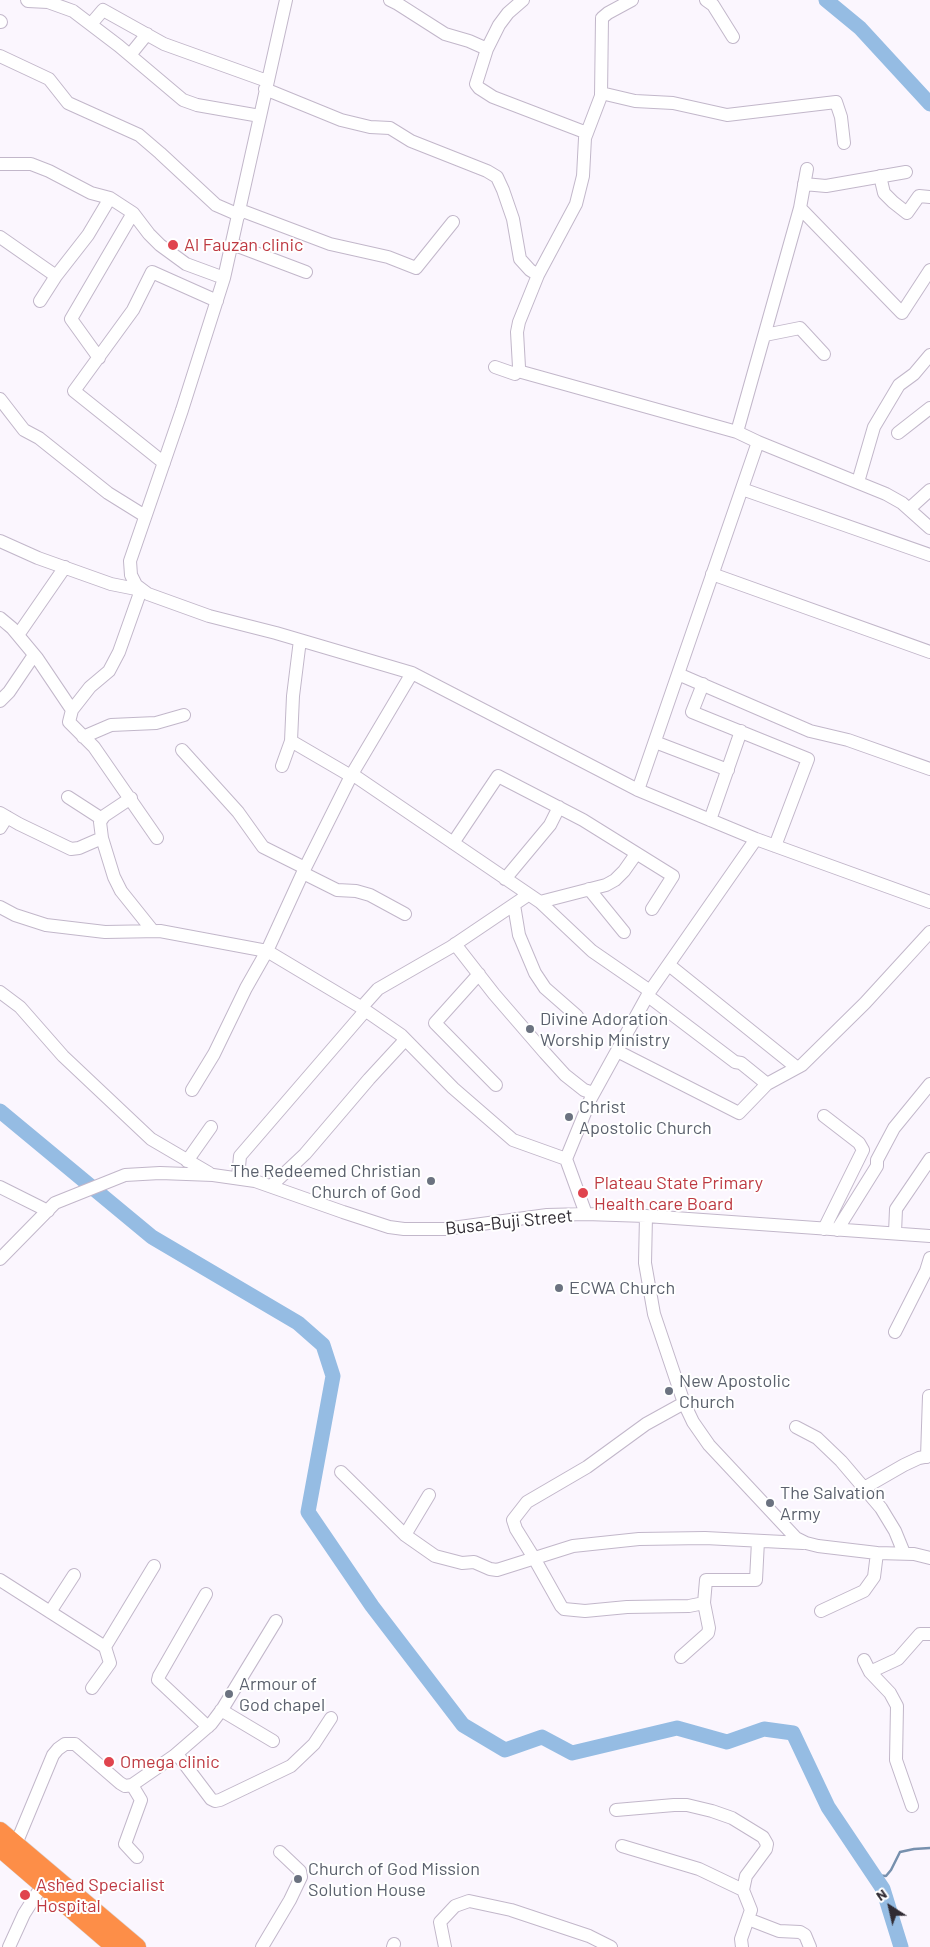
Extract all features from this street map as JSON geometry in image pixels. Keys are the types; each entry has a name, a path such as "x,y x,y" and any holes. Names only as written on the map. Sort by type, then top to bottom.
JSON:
{"highway":[{"path":"0,1831 8,1846 43,1884 115,1947"},
{"path":"8,1846 137,1947"}],"street":[{"path":"27,0 48,2 73,11 130,55 183,100 197,105 260,116"},
{"path":"141,590 131,575 130,561 218,301 286,0"},
{"path":"390,0 445,34 487,49"},
{"path":"523,0 508,13 487,49 476,84 493,97 587,133"},
{"path":"518,371 520,367 517,332 519,322 538,275 576,204 583,176 587,133 601,93 602,18 608,12 632,0"},
{"path":"709,0 734,37"},
{"path":"91,24 103,10 164,44 266,85 341,120 370,127 390,128 412,141 488,170 497,177 503,190 513,219 520,259 538,275"},
{"path":"130,55 147,34"},
{"path":"0,56 49,79 68,103 138,135 216,205 330,244 388,256 416,268 453,222"},
{"path":"601,93 635,101 673,104 727,115 836,102 841,117 844,143"},
{"path":"0,164 31,164 49,171 91,193 110,198 133,213 148,234 186,264 224,278"},
{"path":"737,432 800,208 807,169"},
{"path":"804,184 826,186 906,172"},
{"path":"880,176 884,193 907,213 919,196 930,197"},
{"path":"40,301 56,276 88,235 110,198"},
{"path":"800,208 902,313 930,270"},
{"path":"100,358 71,319 133,213"},
{"path":"0,237 56,276"},
{"path":"232,244 306,272"},
{"path":"164,463 74,391 100,358 133,310 152,272 218,301"},
{"path":"765,335 800,328 824,354"},
{"path":"858,482 874,427 899,385 914,374 930,355"},
{"path":"495,367 515,374 518,371 737,432 886,494 902,503 930,528"},
{"path":"0,399 24,430 39,438 108,493 145,516"},
{"path":"898,433 930,408"},
{"path":"638,790 758,442"},
{"path":"742,489 930,555"},
{"path":"909,509 930,490"},
{"path":"0,541 38,558 111,584 141,590 209,616 412,673 638,790 756,839 930,902"},
{"path":"18,635 65,567"},
{"path":"712,574 930,652"},
{"path":"141,590 119,652 109,671 90,687 72,710 69,722 94,747 157,838"},
{"path":"0,618 18,635 34,655 72,710"},
{"path":"282,766 291,741 293,696 300,640"},
{"path":"0,701 9,692 34,655"},
{"path":"192,1090 214,1054 246,988 268,951 304,871 352,775 412,673"},
{"path":"678,674 810,731 848,740 930,769"},
{"path":"703,684 692,712 808,759 775,846"},
{"path":"83,737 111,725 156,723 184,715"},
{"path":"710,820 741,731"},
{"path":"291,741 352,775 540,902 592,951 735,1062 741,1063 767,1084"},
{"path":"655,742 728,770"},
{"path":"182,750 238,812 263,847 337,890 356,891 370,895 405,914"},
{"path":"453,844 498,776 559,807 673,876 652,909"},
{"path":"68,797 102,820"},
{"path":"131,798 100,822 102,838 114,877 121,891 153,932"},
{"path":"505,879 550,825 559,807"},
{"path":"0,828 4,815 71,849 80,848 102,838"},
{"path":"586,1214 566,1159 593,1093 649,994 756,839"},
{"path":"540,902 615,880 636,854"},
{"path":"589,889 624,932"},
{"path":"238,1178 240,1156 378,989 455,944 528,895"},
{"path":"514,905 519,935 535,973 545,988 577,1016"},
{"path":"0,907 15,915 46,925 105,932 153,932 268,951 363,1009 405,1040 452,1088 513,1140 566,1159"},
{"path":"617,1051 739,1113 767,1084 802,1065 866,1002 930,932"},
{"path":"455,944 522,1027 565,1074 584,1090 593,1093"},
{"path":"668,965 796,1067"},
{"path":"478,974 435,1023 496,1085"},
{"path":"0,992 20,1007 63,1056 151,1139 213,1175"},
{"path":"271,1186 305,1154 368,1079 405,1040"},
{"path":"837,1230 877,1166 877,1160 894,1128 930,1084"},
{"path":"824,1116 859,1142 863,1150 824,1229"},
{"path":"187,1161 211,1127"},
{"path":"895,1234 896,1210 930,1159"},
{"name":"Busa-Buji Street","path":"0,1259 48,1211 65,1199 126,1175 160,1173 238,1178 271,1186 389,1227 404,1229 445,1229 547,1215 586,1214 646,1216 930,1236"},
{"path":"0,1187 48,1211"},
{"path":"646,1216 644,1249 652,1305 659,1332 684,1403 693,1422 709,1445 791,1534 806,1543"},
{"path":"895,1332 926,1271 930,1258"},
{"path":"864,1488 904,1465 928,1456 929,1396"},
{"path":"684,1403 646,1424 588,1467 524,1505 514,1520 516,1529 564,1609 585,1611 626,1607 689,1606 704,1603"},
{"path":"796,1427 827,1446 864,1488 889,1520 904,1553"},
{"path":"341,1472 405,1535 435,1556 462,1564 474,1562 490,1569 497,1570 572,1546 639,1539 705,1538 806,1543 877,1553 904,1553 930,1558"},
{"path":"405,1535 429,1495"},
{"path":"681,1657 708,1633 704,1603 706,1580 756,1580 758,1541"},
{"path":"821,1612 864,1591 874,1577 877,1553"},
{"path":"105,1647 154,1566"},
{"path":"50,1612 74,1575"},
{"path":"0,1580 105,1647 110,1664 92,1688"},
{"path":"206,1594 158,1676 158,1680 208,1727"},
{"path":"8,1846 58,1750 66,1744 75,1744 120,1783 125,1786 132,1785 177,1754 208,1727 222,1710 276,1621"},
{"path":"912,1806 896,1760 897,1706 890,1694 867,1666 898,1659 920,1634 930,1634"},
{"path":"222,1710 273,1741"},
{"path":"177,1754 211,1799 215,1801 220,1800 291,1766 314,1744 331,1718"},
{"path":"132,1785 141,1800 126,1844 137,1857"},
{"path":"616,1810 674,1805 712,1810 732,1818 763,1836 767,1844 766,1849 746,1876 742,1890"},
{"path":"622,1846 699,1869 742,1890 751,1910 741,1939 742,1947"},
{"path":"262,1947 290,1900 301,1877 300,1871 280,1852"},
{"path":"9,1947 24,1914 43,1884"},
{"path":"445,1947 440,1922 455,1906 469,1901 510,1910 589,1936 612,1947"},
{"path":"748,1919 780,1931 800,1932 804,1935 810,1947"}],"waterway":[{"path":"826,0 860,28 930,104"},
{"path":"0,1111 152,1237 298,1323 323,1345 333,1376 308,1512 372,1606 463,1725 505,1750 542,1737 572,1753 677,1728 727,1742 764,1729 793,1733 828,1807 883,1889 901,1947"},
{"path":"874,1875 886,1876 900,1852 930,1848"}],"place":[{"name":"Al Fauzan clinic","path":"173,245"},
{"name":"Divine Adoration Worship Ministry","path":"530,1029"},
{"name":"Christ Apostolic Church","path":"569,1117"},
{"name":"The Redeemed Christian Church of God","path":"431,1181"},
{"name":"Plateau State Primary Health care Board","path":"583,1193"},
{"name":"ECWA Church","path":"559,1288"},
{"name":"New Apostolic Church","path":"669,1391"},
{"name":"The Salvation Army","path":"770,1503"},
{"name":"Armour of God chapel","path":"229,1694"},
{"name":"Omega clinic","path":"109,1762"},
{"name":"Church of God Mission Solution House","path":"298,1879"},
{"name":"Ashed Specialist Hospital","path":"25,1895"}]}
